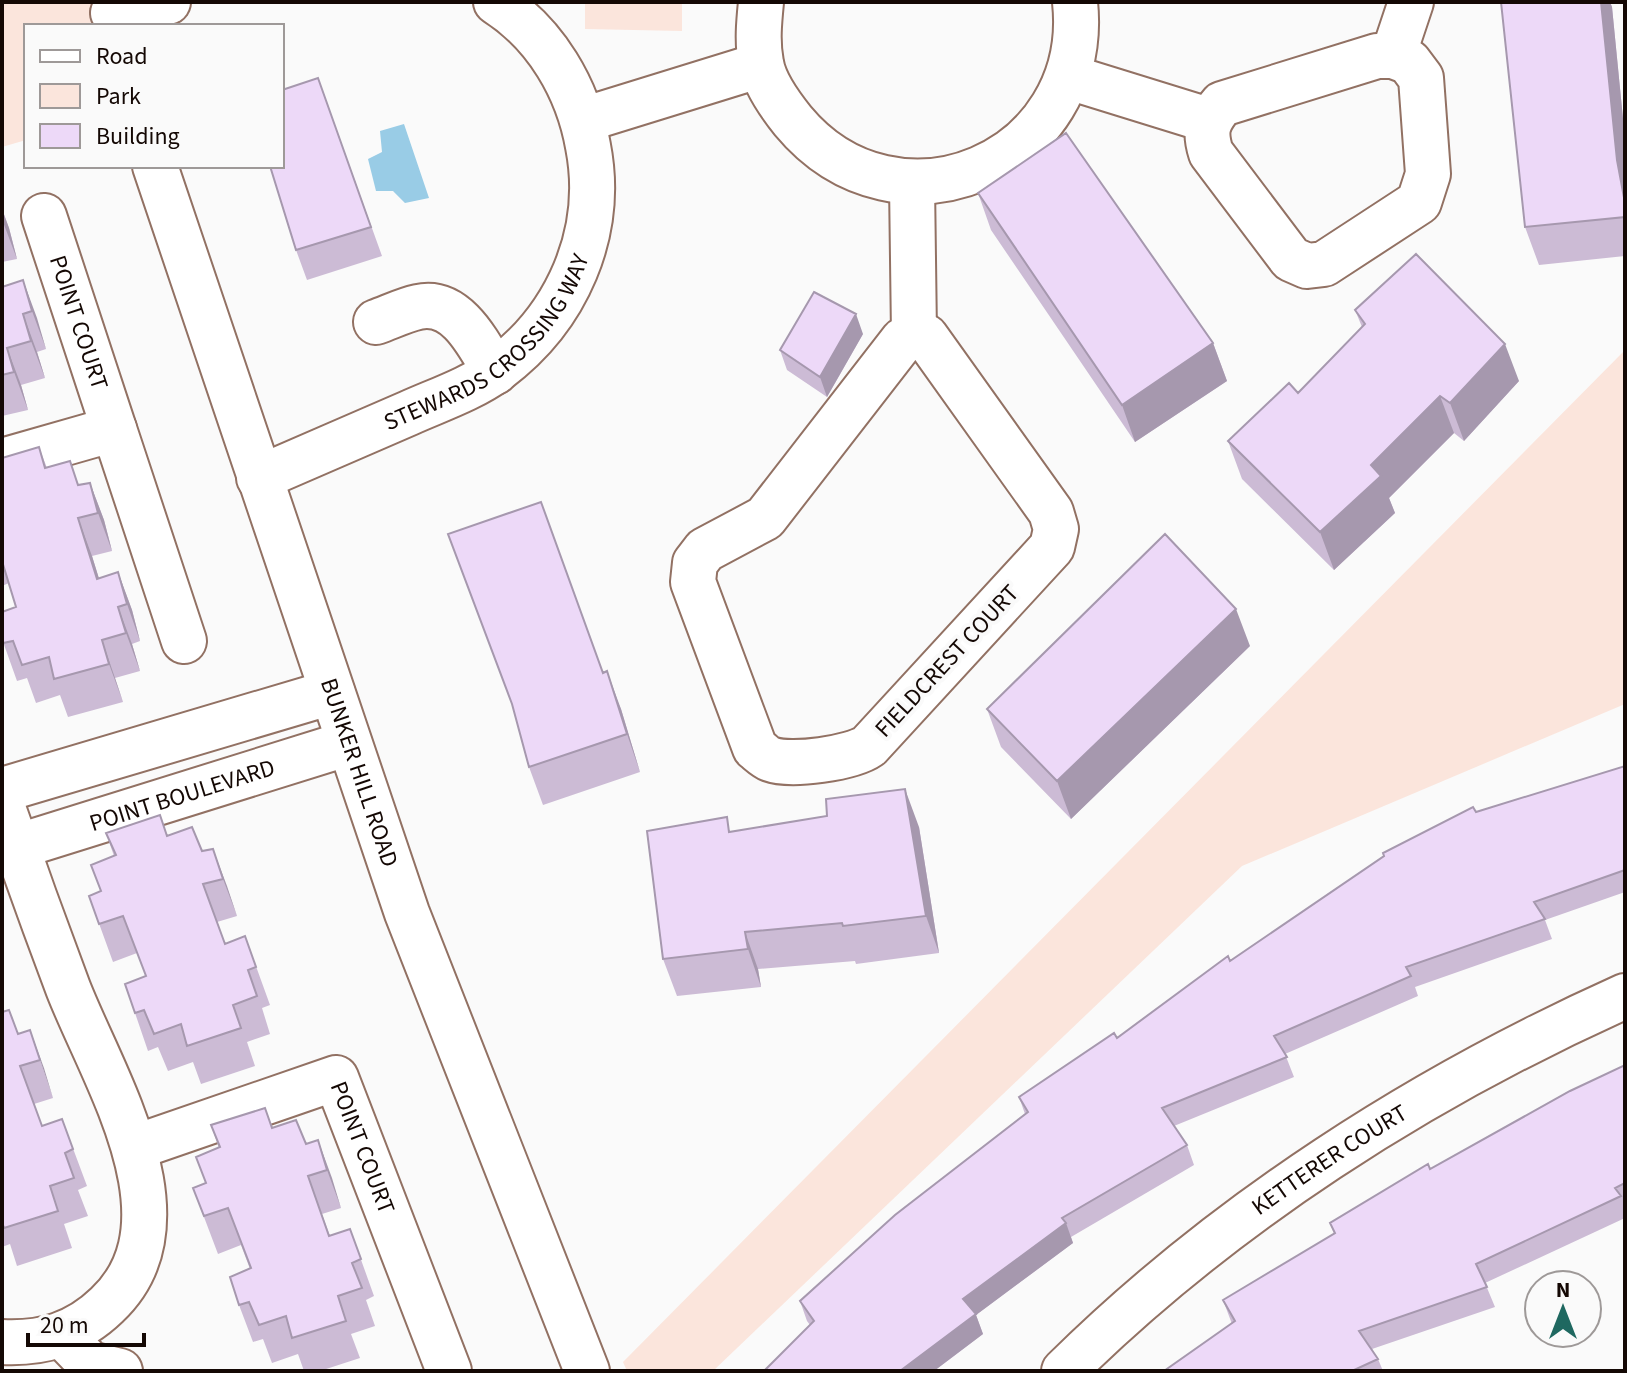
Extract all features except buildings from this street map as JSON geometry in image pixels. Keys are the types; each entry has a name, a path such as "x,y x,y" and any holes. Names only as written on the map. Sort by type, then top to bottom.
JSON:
{"street":[{"path":"113,14 168,2"},
{"name":"STEWARDS CROSSING WAY","path":"259,478 457,392 495,372 528,344 559,305 580,262 591,217 593,170 583,120 567,80 541,42 496,2"},
{"path":"761,2 761,65 783,109 808,139 826,153 873,177 912,183 958,178 994,164 1028,140 1053,109 1069,77 1078,28 1075,2"},
{"path":"1393,56 1411,2"},
{"path":"1377,56 1393,56 1409,62 1421,78 1427,186 1419,202 1324,264 1307,266 1291,259 1211,153 1206,138 1208,120 1222,104 1377,56"},
{"path":"583,120 761,65"},
{"path":"1069,77 1208,120"},
{"name":"BUNKER HILL ROAD","path":"156,168 407,913 587,1371"},
{"path":"912,183 914,335"},
{"name":"POINT COURT","path":"44,216 184,641"},
{"path":"376,322 421,306 440,308 467,326 495,372"},
{"name":"FIELDCREST COURT","path":"914,335 926,337 1051,512 1056,529 1052,547 869,746 855,755 785,761 769,759 755,748 693,582 695,563 705,550 765,518 903,340 914,335"},
{"path":"2,461 114,429"},
{"path":"2,790 332,692"},
{"name":"POINT BOULEVARD","path":"16,847 349,743"},
{"path":"2,805 68,988 136,1147 144,1192 141,1234 132,1270 114,1299 90,1321 62,1335 29,1343 2,1342"},
{"name":"KETTERER COURT","path":"1064,1371 1177,1270 1316,1166 1446,1086 1554,1028 1625,996"},
{"name":"POINT COURT","path":"136,1147 336,1078 449,1371"},
{"path":"62,1335 90,1364 107,1370"}],"green space":[{"path":"2,2 104,2 111,24 24,24 24,141 2,147"},
{"path":"585,2 682,2 682,31 585,29"},
{"path":"1625,350 1625,704 1242,866 713,1371 627,1371 623,1362"}],"water":[{"path":"404,124 429,198 405,203 393,191 376,191 368,159 382,152 380,131"}]}
